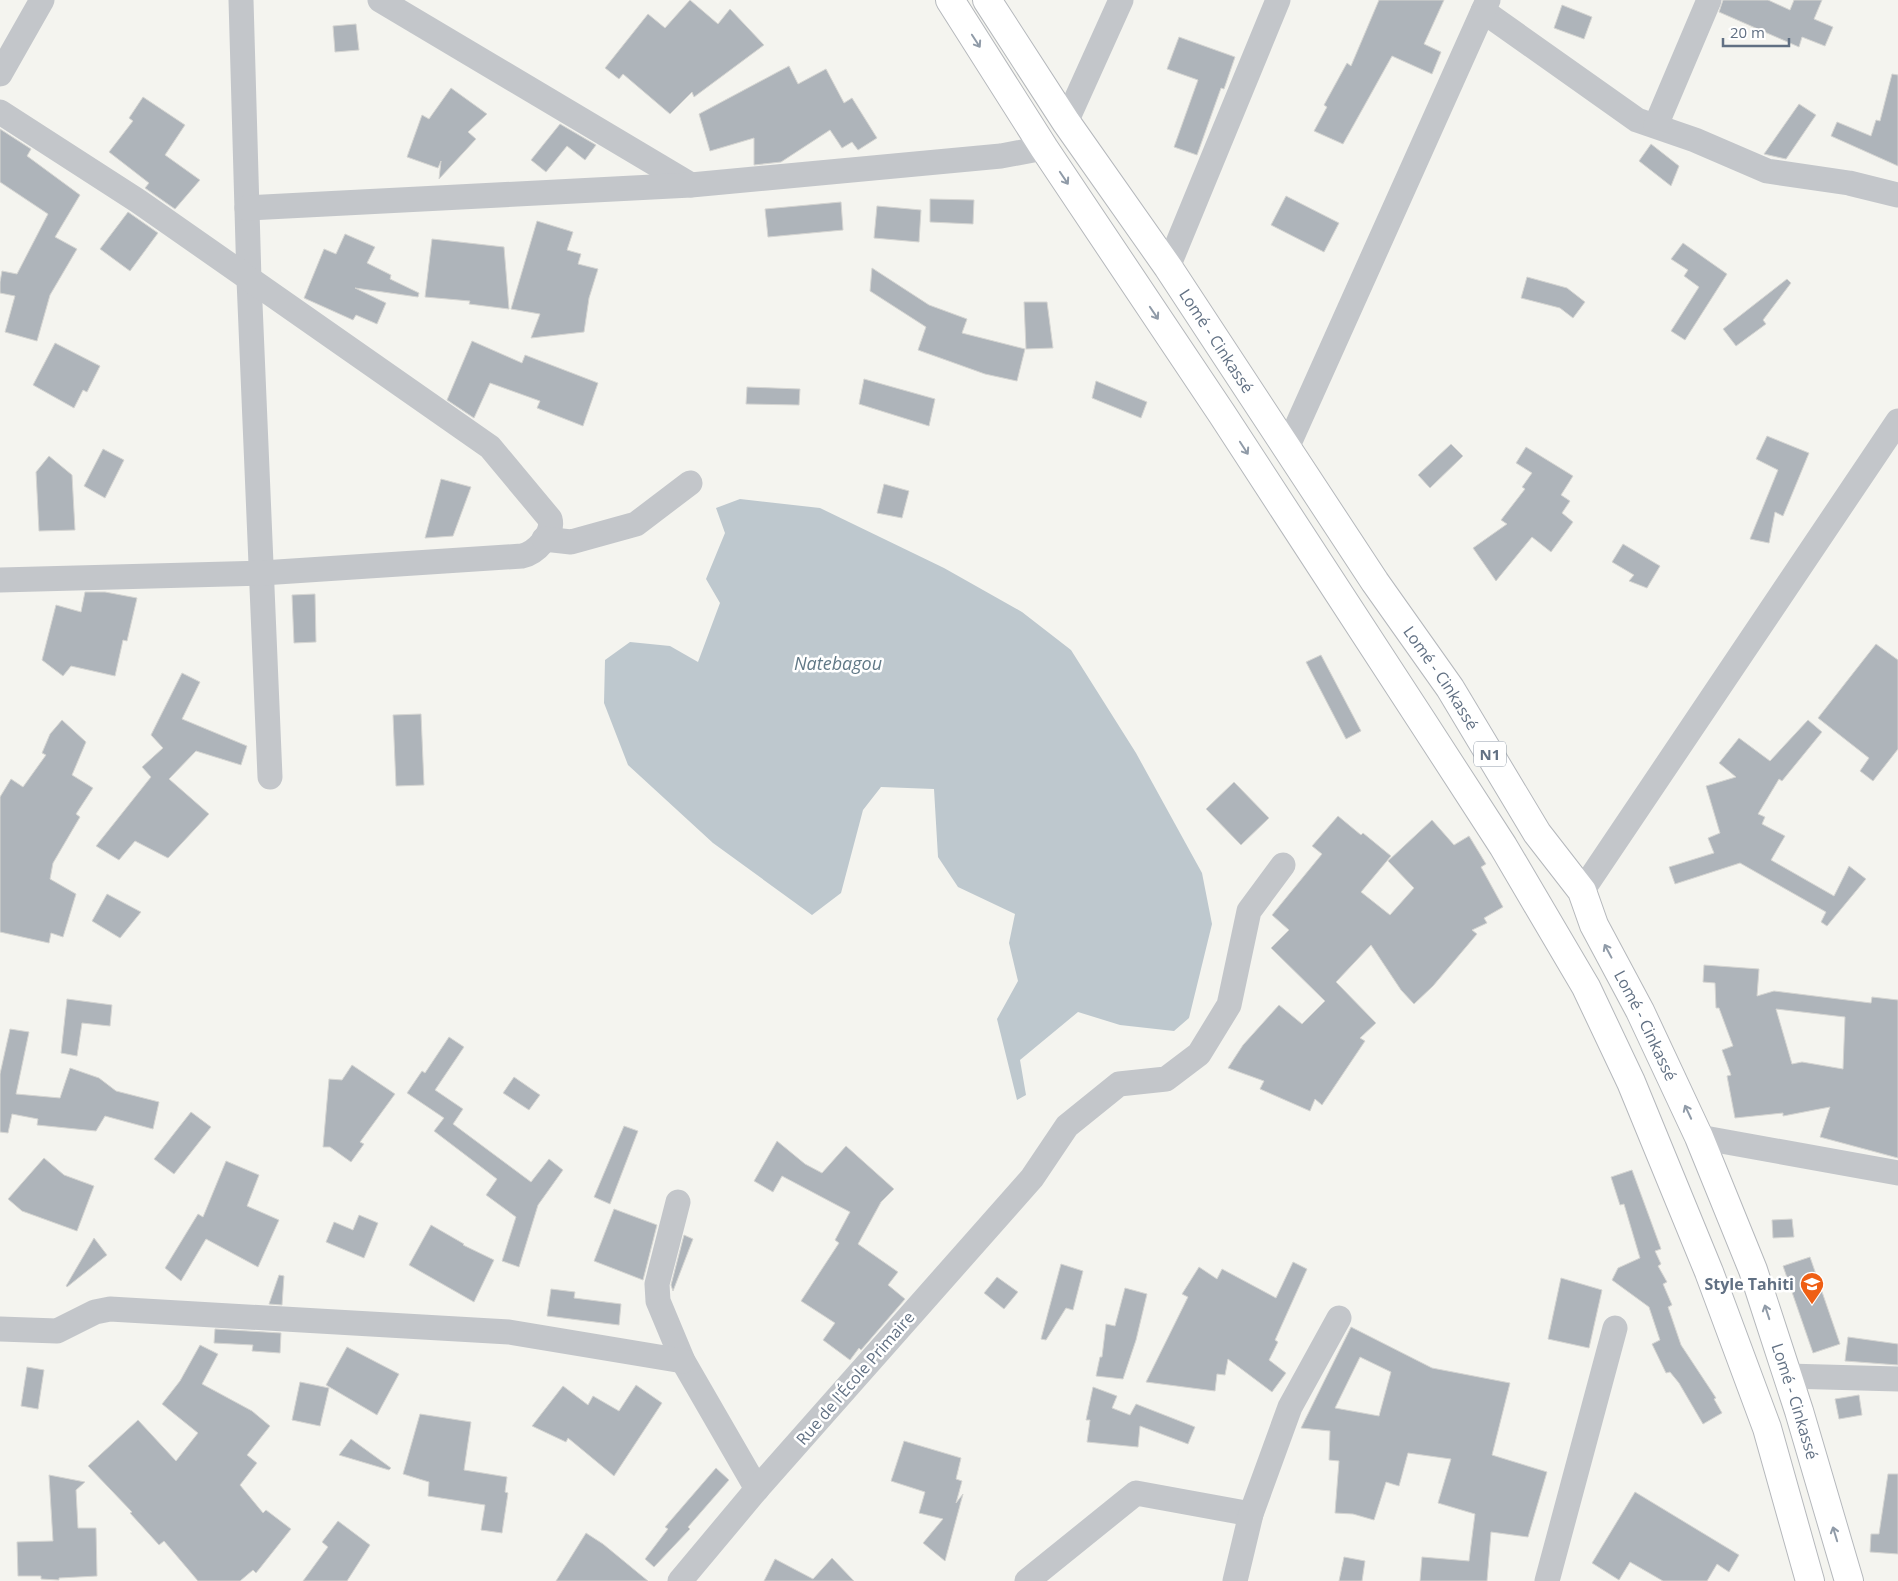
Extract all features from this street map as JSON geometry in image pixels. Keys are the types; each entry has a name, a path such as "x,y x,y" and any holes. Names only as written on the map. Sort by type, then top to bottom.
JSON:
{"highway":[{"name":"N1","path":"950,0 1044,148 1222,414 1503,846 1586,987 1635,1091 1709,1272 1767,1428 1810,1581"},
{"name":"Lomé - Cinkassé","path":"987,0 1066,122 1168,267 1375,582 1450,688 1537,833 1582,891 1594,925 1640,1011 1700,1137 1753,1270 1849,1581"}],"street":[{"path":"0,74 42,0"},
{"path":"240,0 249,280 270,777"},
{"path":"380,0 691,186"},
{"path":"1066,122 1121,0"},
{"path":"1168,267 1278,0"},
{"path":"1656,125 1709,0"},
{"path":"1287,448 1485,5 1626,114 1767,171 1849,183 1898,195"},
{"path":"0,112 138,201 490,447 550,519 551,526 544,539 532,552 522,556 262,573 0,580"},
{"path":"247,208 691,186 1000,156 1044,148"},
{"path":"1582,891 1898,421"},
{"path":"544,539 571,542 636,524 690,483"},
{"name":"Rue de l'École Primaire","path":"680,1581 757,1489 1032,1178 1067,1126 1119,1084 1166,1079 1199,1054 1229,1005 1249,911 1283,866"},
{"path":"1700,1137 1898,1173"},
{"path":"678,1202 656,1292 683,1361 757,1489"},
{"path":"0,1329 57,1331 95,1312 110,1308 501,1331 683,1361"},
{"path":"1235,1581 1251,1514 1290,1407 1339,1318"},
{"path":"1547,1581 1615,1328"},
{"path":"1787,1376 1898,1378"},
{"path":"1027,1581 1136,1493 1251,1514"}],"water":[{"name":"Natebagou","path":"740,499 820,508 944,568 1022,612 1071,650 1136,753 1202,873 1212,924 1189,1018 1174,1031 1120,1025 1078,1012 1020,1060 1026,1095 1017,1100 997,1019 1018,981 1009,943 1015,914 958,887 938,857 934,789 881,787 863,810 841,893 812,915 713,843 628,765 604,703 605,660 630,642 670,646 698,662 720,603 706,579 725,533 716,508"}],"building":[{"path":"690,0 718,24 730,9 764,45 694,97 692,92 670,114 623,74 619,79 605,68 648,14 665,28"},
{"path":"1379,0 1444,0 1424,44 1441,52 1432,74 1392,56 1343,144 1314,131 1327,107 1324,105 1347,63 1351,66"},
{"path":"1723,0 1768,0 1790,10 1794,0 1822,0 1814,19 1833,27 1825,46 1802,37 1799,47 1719,12"},
{"path":"1562,5 1592,17 1584,39 1554,28"},
{"path":"356,24 359,50 335,52 333,26"},
{"path":"1179,37 1235,57 1224,89 1221,88 1197,155 1174,147 1198,80 1167,69"},
{"path":"789,66 798,84 826,69 844,103 852,98 877,138 858,150 852,142 842,148 830,130 781,162 754,165 754,138 710,151 699,114"},
{"path":"1892,74 1898,75 1898,166 1831,136 1837,122 1871,136 1876,120 1880,121"},
{"path":"451,88 487,114 468,132 476,139 439,179 441,161 438,168 407,157 422,115 429,119"},
{"path":"143,97 185,125 165,155 200,180 175,209 145,188 149,183 109,152 133,121 129,118"},
{"path":"1799,104 1816,115 1786,159 1764,154"},
{"path":"560,124 596,145 585,160 567,146 546,172 531,160"},
{"path":"0,129 31,149 27,156 80,195 55,237 77,249 50,295 37,341 5,332 15,296 0,293 0,282 2,271 17,274 48,214 0,182"},
{"path":"1651,144 1679,166 1671,186 1639,161"},
{"path":"1286,196 1339,223 1324,252 1271,225"},
{"path":"930,199 974,200 973,224 930,222"},
{"path":"841,202 843,230 768,237 765,209"},
{"path":"877,206 921,210 919,242 874,238"},
{"path":"128,212 158,233 130,271 100,249"},
{"path":"537,221 573,232 567,250 581,254 578,264 598,269 589,298 584,332 531,338 540,314 511,309"},
{"path":"345,234 375,247 367,263 391,275 390,279 419,293 418,297 355,288 386,303 377,324 356,315 353,320 304,298 324,249 336,254"},
{"path":"432,239 504,247 509,309 469,304 470,301 425,297"},
{"path":"1683,243 1727,274 1685,340 1671,331 1699,287 1684,276 1688,270 1671,259"},
{"path":"872,268 929,305 967,319 962,333 1025,349 1017,381 985,374 918,350 926,327 870,291"},
{"path":"1527,277 1567,288 1585,302 1573,318 1560,308 1521,298"},
{"path":"1787,279 1791,283 1763,320 1766,324 1736,346 1723,329"},
{"path":"1024,302 1047,302 1053,348 1026,349"},
{"path":"472,341 522,363 525,355 598,383 583,426 537,408 540,401 490,383 474,418 447,400"},
{"path":"55,343 100,366 87,392 83,390 74,408 33,385"},
{"path":"864,379 935,399 929,426 859,404"},
{"path":"1096,381 1147,402 1141,418 1092,398"},
{"path":"747,387 800,389 799,405 746,404"},
{"path":"1767,436 1809,453 1783,516 1775,512 1769,543 1750,539 1778,470 1756,459"},
{"path":"1451,444 1463,456 1430,488 1418,475"},
{"path":"1526,447 1573,476 1561,495 1570,501 1562,513 1573,522 1551,552 1532,537 1496,581 1473,548 1507,524 1501,520 1525,489 1522,487 1532,473 1516,463"},
{"path":"103,449 124,460 105,498 84,486"},
{"path":"49,456 72,475 75,530 39,531 36,472"},
{"path":"441,479 471,487 453,536 425,538"},
{"path":"884,484 909,491 902,518 877,513"},
{"path":"1623,544 1660,566 1647,588 1629,581 1634,575 1612,562"},
{"path":"85,592 105,592 137,598 127,641 123,640 115,676 71,666 63,676 42,660 56,605 81,612"},
{"path":"315,594 316,642 294,643 292,595"},
{"path":"1876,644 1898,660 1898,749 1873,781 1860,771 1869,758 1818,718"},
{"path":"1321,655 1361,731 1346,739 1306,662"},
{"path":"182,673 200,682 182,719 247,746 241,765 196,751 169,779 209,814 168,858 135,841 119,860 96,846 151,777 142,767 163,748 151,735"},
{"path":"421,714 424,785 396,786 393,715"},
{"path":"62,720 86,742 72,775 93,788 76,814 80,817 53,863 50,879 76,894 63,937 51,933 49,943 0,932 0,797 11,779 23,787 46,755 42,753 50,734"},
{"path":"1808,720 1822,732 1782,781 1779,779 1758,814 1765,817 1762,824 1785,836 1771,860 1834,896 1849,866 1866,879 1827,926 1821,922 1826,912 1740,863 1675,884 1669,867 1714,853 1708,838 1720,833 1706,786 1736,777 1719,763 1739,738 1770,761"},
{"path":"1234,782 1269,818 1241,845 1206,809"},
{"path":"1338,816 1391,856 1361,892 1390,915 1414,888 1388,861 1432,820 1454,845 1469,836 1486,864 1481,867 1503,907 1484,918 1487,923 1472,930 1477,934 1433,986 1414,1004 1401,990 1371,945 1336,982 1376,1023 1360,1038 1365,1041 1322,1105 1315,1099 1310,1111 1260,1089 1264,1081 1228,1068 1243,1045 1279,1005 1302,1024 1325,1001 1271,948 1289,930 1272,915 1322,854 1312,846"},
{"path":"107,894 141,912 120,938 92,921"},
{"path":"1704,965 1759,969 1757,996 1774,991 1871,1003 1872,997 1898,1000 1898,1158 1820,1137 1830,1107 1783,1116 1783,1113 1735,1118 1727,1076 1731,1075 1722,1050 1733,1046 1719,1008 1716,1008 1715,983 1703,982","holes":["1776,1009 1845,1017 1843,1069 1802,1062 1792,1064"]},
{"path":"67,999 112,1005 110,1026 82,1023 77,1056 61,1053"},
{"path":"10,1029 29,1032 16,1094 60,1098 70,1068 99,1078 116,1091 159,1102 153,1129 105,1116 96,1131 37,1125 38,1119 12,1114 8,1133 0,1132 0,1074"},
{"path":"449,1037 464,1047 435,1090 463,1109 453,1124 531,1182 549,1159 563,1170 538,1205 519,1267 502,1261 516,1217 486,1195 497,1179 434,1131 444,1118 407,1093 422,1071 425,1073"},
{"path":"352,1065 395,1094 360,1142 364,1144 351,1162 330,1147 323,1147 329,1079 342,1080"},
{"path":"514,1077 540,1095 529,1110 503,1093"},
{"path":"191,1112 211,1127 174,1174 154,1159"},
{"path":"624,1126 638,1131 610,1204 594,1197"},
{"path":"777,1141 805,1164 822,1173 846,1146 894,1189 881,1202 858,1244 898,1272 888,1285 905,1299 850,1360 823,1340 835,1323 801,1301 839,1243 835,1240 850,1212 782,1176 773,1192 754,1181"},
{"path":"44,1158 64,1175 94,1186 77,1231 22,1211 8,1199"},
{"path":"226,1161 259,1175 247,1206 279,1220 258,1267 206,1239 181,1281 165,1268 198,1214 203,1217"},
{"path":"1632,1170 1661,1249 1655,1251 1661,1264 1658,1266 1667,1282 1663,1284 1672,1305 1668,1307 1681,1345 1716,1398 1714,1399 1722,1413 1703,1424 1679,1383 1670,1372 1666,1373 1652,1344 1660,1340 1649,1307 1612,1280 1618,1268 1640,1258 1624,1204 1620,1205 1611,1177"},
{"path":"614,1209 657,1225 643,1280 594,1261"},
{"path":"359,1215 378,1223 364,1258 326,1242 334,1222 353,1230"},
{"path":"1792,1219 1794,1237 1773,1238 1772,1220"},
{"path":"431,1225 463,1245 494,1260 474,1302 409,1265"},
{"path":"684,1235 693,1239 673,1291 671,1285"},
{"path":"94,1238 107,1255 67,1287 66,1286"},
{"path":"1810,1257 1840,1344 1813,1353 1783,1266"},
{"path":"1293,1262 1307,1269 1275,1340 1278,1342 1269,1360 1286,1373 1272,1392 1228,1359 1225,1375 1217,1374 1215,1391 1146,1382 1188,1297 1182,1294 1199,1267 1217,1279 1222,1269 1276,1298"},
{"path":"1061,1264 1083,1271 1073,1310 1066,1308 1046,1340 1041,1339"},
{"path":"279,1275 284,1276 282,1305 269,1304"},
{"path":"997,1277 1018,1292 1004,1309 984,1293"},
{"path":"1561,1278 1602,1290 1589,1348 1548,1339"},
{"path":"1125,1288 1147,1294 1136,1340 1123,1379 1096,1376 1100,1357 1102,1357 1106,1324 1115,1326"},
{"path":"551,1289 575,1292 574,1298 621,1304 619,1325 547,1316"},
{"path":"1351,1327 1432,1368 1510,1383 1492,1455 1547,1472 1528,1537 1491,1532 1487,1581 1420,1581 1422,1557 1469,1561 1475,1514 1438,1503 1451,1459 1408,1453 1399,1486 1386,1482 1374,1520 1353,1514 1335,1513 1339,1461 1329,1460 1330,1431 1301,1428","holes":["1360,1357 1391,1372 1379,1416 1335,1408"]},
{"path":"215,1329 281,1333 280,1353 252,1351 253,1345 214,1343"},
{"path":"1848,1337 1898,1344 1898,1365 1845,1361"},
{"path":"200,1345 218,1354 202,1384 252,1411 270,1426 247,1455 257,1463 240,1485 263,1513 266,1510 291,1529 256,1573 253,1570 240,1581 198,1581 164,1541 159,1545 130,1513 132,1512 88,1466 138,1420 176,1461 198,1433 162,1404 180,1381"},
{"path":"347,1347 399,1374 377,1415 326,1385"},
{"path":"27,1367 44,1370 38,1409 21,1406"},
{"path":"300,1382 329,1388 320,1426 292,1420"},
{"path":"636,1385 662,1403 614,1476 568,1438 566,1442 532,1426 563,1386 588,1405 593,1396 619,1411"},
{"path":"1093,1387 1117,1396 1112,1408 1130,1415 1136,1404 1195,1427 1188,1444 1140,1426 1138,1447 1087,1442 1090,1420 1086,1420"},
{"path":"1859,1395 1862,1415 1839,1419 1835,1399"},
{"path":"420,1414 471,1422 464,1470 507,1477 505,1492 508,1493 502,1533 481,1530 485,1505 428,1496 429,1482 403,1474"},
{"path":"351,1439 391,1468 389,1470 339,1455"},
{"path":"904,1441 961,1458 956,1479 962,1481 956,1503 963,1494 945,1561 923,1543 943,1519 919,1513 925,1492 891,1481"},
{"path":"716,1468 729,1480 688,1527 690,1529 654,1567 645,1559 668,1529 665,1527"},
{"path":"1888,1474 1898,1474 1898,1554 1870,1552 1871,1534 1879,1534"},
{"path":"49,1475 85,1482 76,1490 78,1528 96,1528 97,1576 59,1578 59,1580 41,1579 41,1576 18,1576 17,1542 53,1541"},
{"path":"1635,1492 1739,1555 1729,1572 1717,1564 1707,1581 1663,1581 1630,1562 1619,1580 1592,1563"},
{"path":"338,1521 370,1545 347,1581 303,1581 328,1547 322,1542"},
{"path":"586,1533 603,1544 648,1581 556,1581"},
{"path":"1344,1557 1365,1561 1362,1581 1339,1581"},
{"path":"832,1558 854,1581 764,1581 775,1559 813,1579"}],"place":[{"name":"Style Tahiti","path":"1812,1305"}]}
